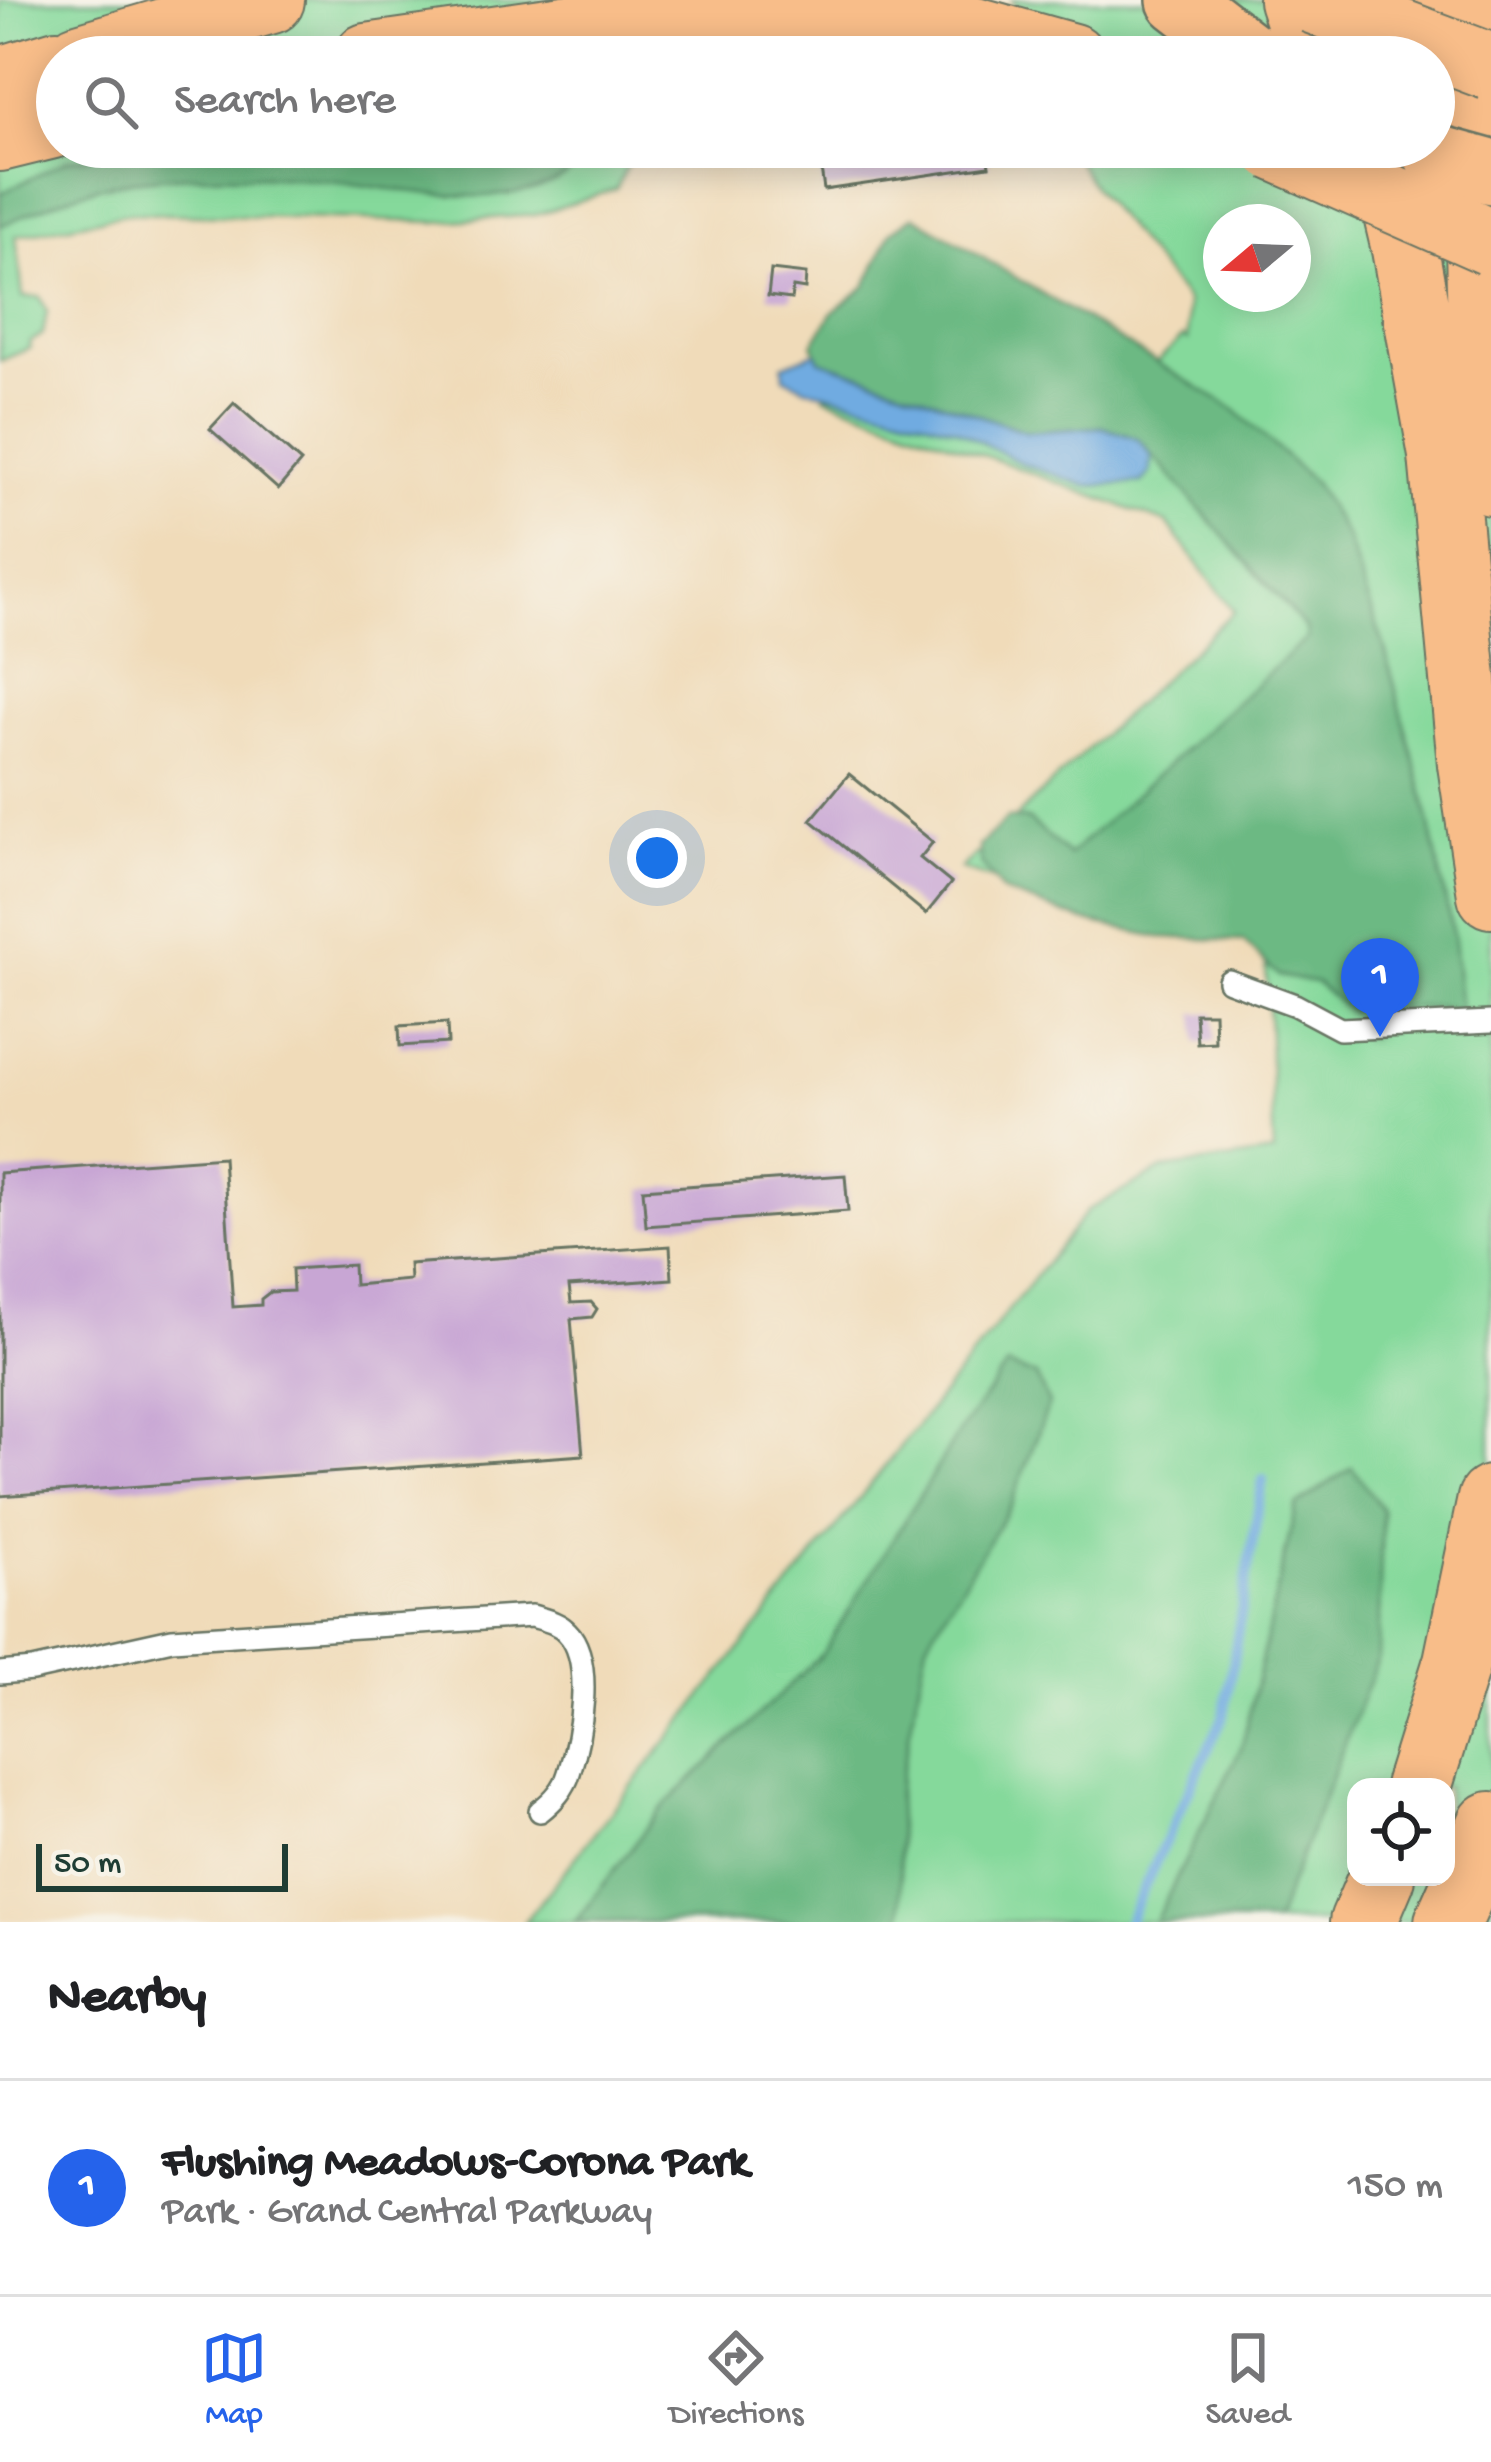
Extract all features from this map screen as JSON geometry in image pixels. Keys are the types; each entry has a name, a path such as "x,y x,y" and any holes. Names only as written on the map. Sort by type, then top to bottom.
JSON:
{"highway":[{"path":"150,36 271,0"},
{"path":"394,36 519,0"},
{"path":"1271,0 1351,36"},
{"path":"1292,0 1304,36"},
{"path":"1313,0 1409,36"},
{"path":"1341,0 1352,36"},
{"path":"1419,0 1491,30"},
{"path":"515,36 698,10 778,5 898,13 1002,36"},
{"path":"1491,39 1480,203 1491,482"},
{"path":"1455,53 1491,67"},
{"path":"0,80 36,69"},
{"path":"1455,83 1491,98"},
{"path":"0,138 36,129"},
{"path":"1323,168 1491,242"},
{"path":"1347,168 1372,260 1411,454 1440,666 1471,764"},
{"path":"1386,168 1442,455 1471,764 1491,895"},
{"path":"1421,1778 1457,1662 1491,1499"},
{"path":"1448,1922 1491,1825"},
{"path":"1363,1922 1378,1886"}],"main road":[{"path":"1179,0 1226,36"},
{"path":"1455,160 1491,172"}],"lane":[{"path":"1229,981 1295,1005 1340,1029 1491,1022"},
{"path":"0,1672 32,1670 172,1639 532,1616 553,1622 569,1634 583,1670 584,1695 568,1777 540,1811"}],"green space":[{"path":"0,0 641,0 811,27 811,36 36,36 36,168 626,168 616,189 535,215 436,222 130,213 16,236 23,297 40,297 47,311 43,334 29,343 30,348 0,361"},
{"path":"1012,0 1491,0 1491,1922 524,1922 1088,1210 1163,1169 1274,1153 1264,917 1098,916 961,869 1234,611 1167,523 823,396 1154,365 1183,337 1188,340 1187,301 1082,168 1455,168 1455,36 1055,36 1020,17"},
{"path":"51,168 574,168 544,186 473,196 266,176 134,180 58,201 0,226 0,194"},
{"path":"914,216 1235,410 1314,483 1347,538 1384,646 1423,793 1454,940 1461,1012 1424,1006 1350,1012 1316,983 1279,976 1243,941 1159,937 1084,921 1003,892 981,863 979,846 1008,818 1029,820 1069,855 1307,638 1306,629 1138,439 1102,427 1027,432 820,360 813,344 833,312 866,286 891,232"},
{"path":"1007,1366 1036,1376 1049,1404 1011,1505 927,1642 897,1797 902,1922 575,1922 659,1811 822,1654 959,1432"},
{"path":"1352,1467 1382,1510 1378,1659 1275,1922 1155,1922 1242,1746 1296,1506"}],"water":[{"path":"816,352 820,360 1027,432 1102,427 1138,439 1152,456 1150,473 1142,483 1087,486 1021,463 954,428 804,387 784,377 783,365"}],"building":[{"path":"821,168 975,168 824,190"},
{"path":"771,270 806,274 805,289 793,287 791,299 768,296"},
{"path":"234,403 301,462 278,489 210,429"},
{"path":"849,774 933,842 920,858 951,883 926,914 811,820"},
{"path":"1195,1013 1214,1013 1215,1042 1197,1043"},
{"path":"447,1023 448,1043 400,1046 399,1026"},
{"path":"223,1157 233,1307 261,1305 270,1292 293,1291 292,1269 353,1265 354,1285 410,1280 409,1264 670,1246 672,1279 569,1286 571,1303 591,1302 597,1309 592,1317 571,1319 583,1455 0,1496 0,1173"},
{"path":"845,1175 848,1211 646,1226 643,1189"}],"waterway":[{"path":"1128,1922 1224,1715 1263,1479"}],"place":[{"name":"Flushing Meadows-Corona Park","path":"1380,1037"}]}
